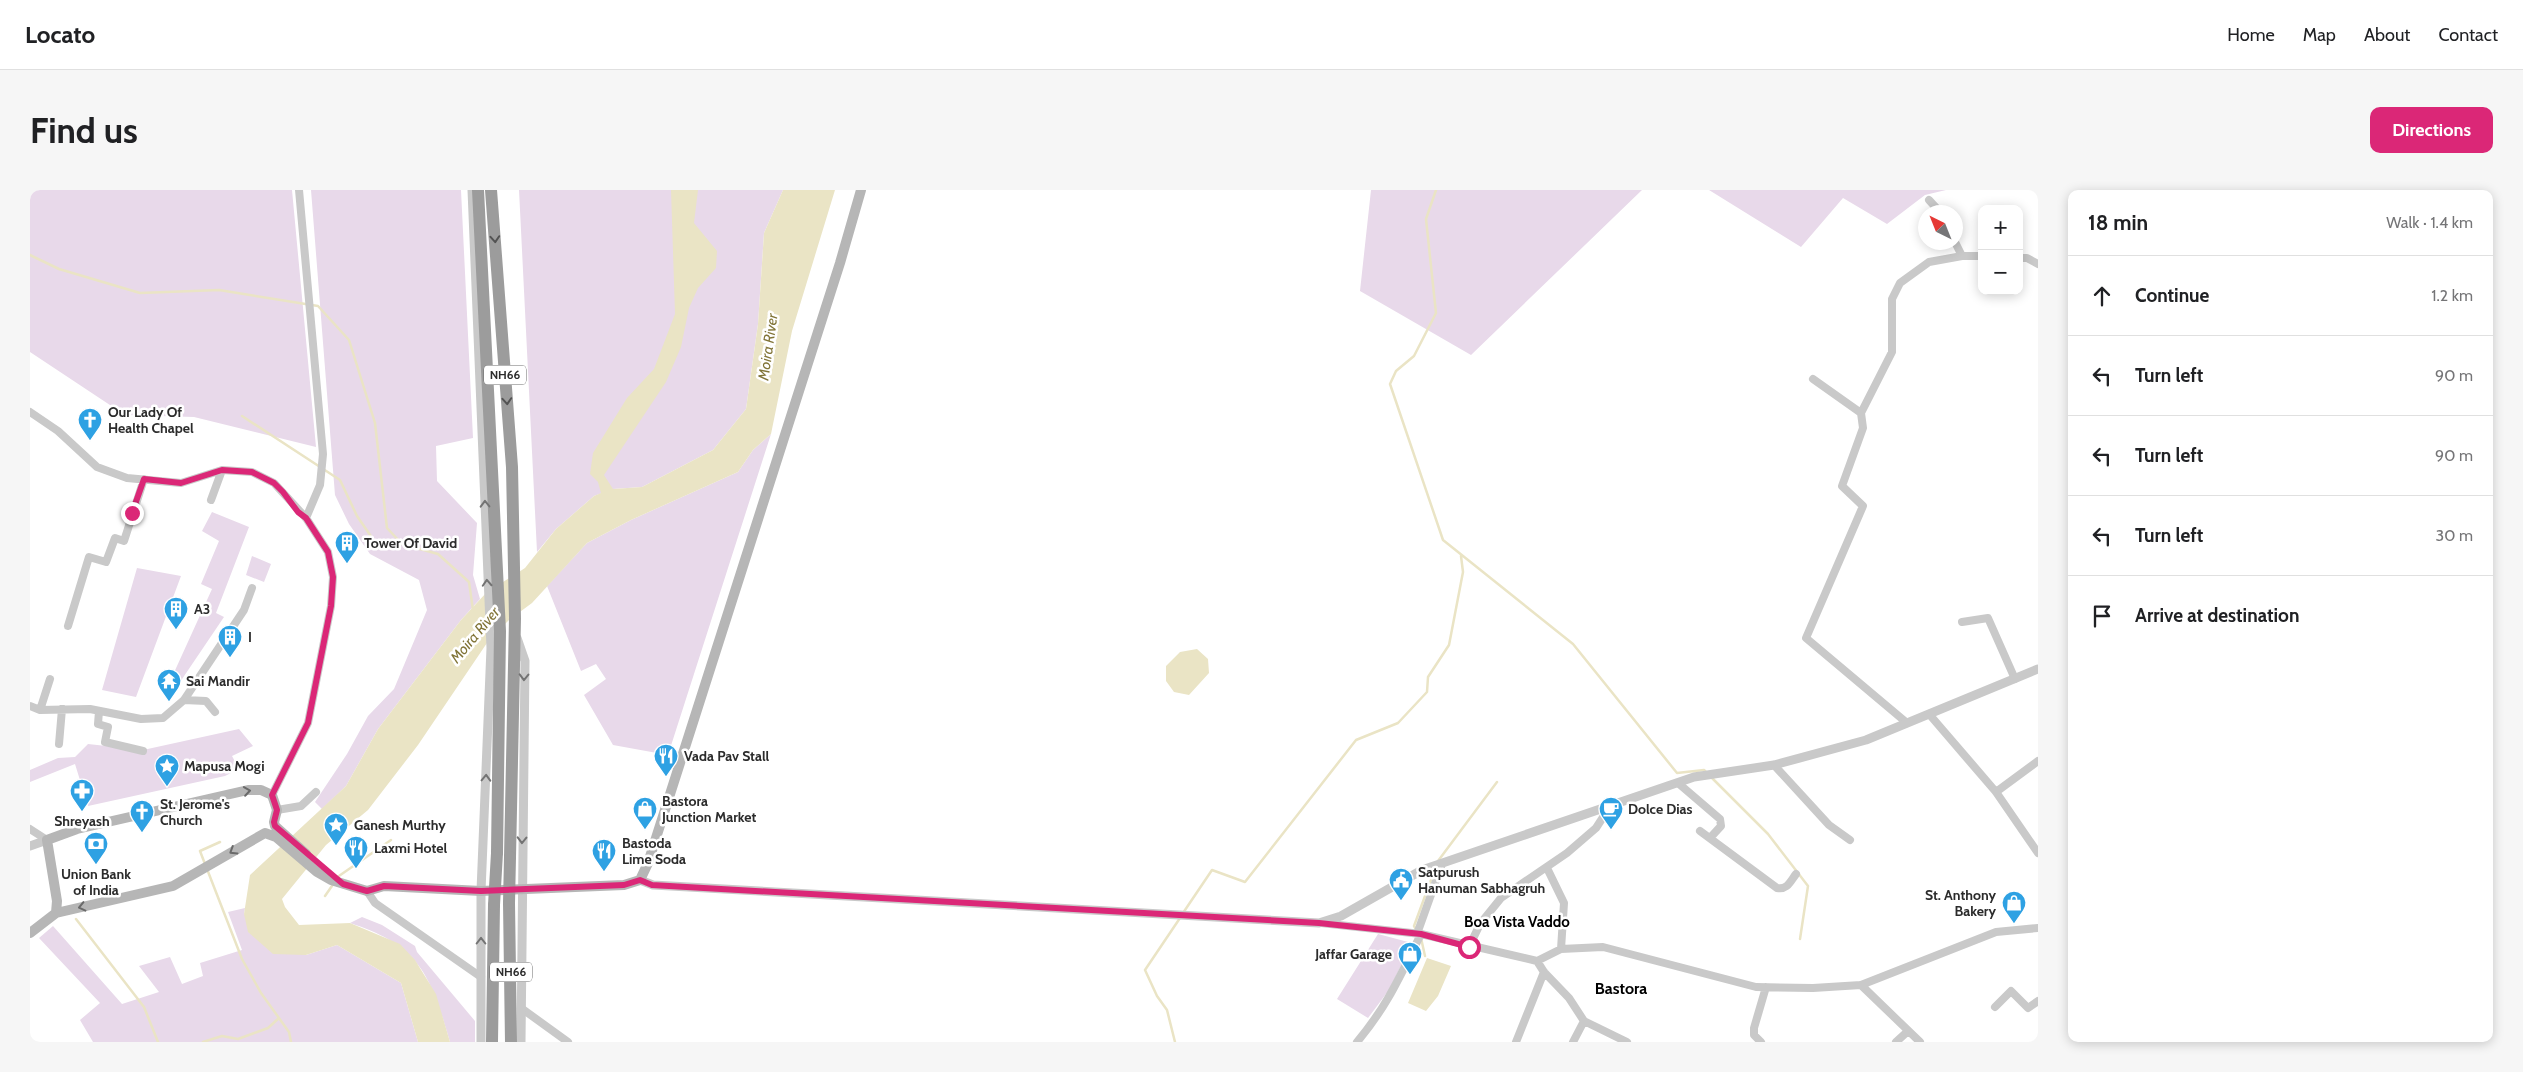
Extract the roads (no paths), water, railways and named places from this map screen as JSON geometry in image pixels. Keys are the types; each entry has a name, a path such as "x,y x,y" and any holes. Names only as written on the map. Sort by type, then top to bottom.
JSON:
{"highway":[{"name":"NH66","path":"478,190 491,551 500,632 492,1042"},
{"name":"NH66","path":"491,190 512,467 512,560 515,624 509,902 511,1042"}],"main road":[{"path":"56,913 57,901 47,840 77,829 248,790 261,790 272,795 277,810 274,822 278,834 319,870 343,884 367,891 384,886 481,891 624,885 640,880 648,863 840,263 861,190"},
{"path":"30,933 56,913 173,886 261,834 274,822"},
{"path":"261,834 278,834"}],"street":[{"path":"298,190 323,454 320,485 306,518"},
{"path":"472,190 485,478 491,551 491,648 481,891 481,1042"},
{"path":"1929,200 1934,205"},
{"path":"1959,250 1962,256"},
{"path":"1907,723 1806,638 1863,506 1842,486 1863,428 1861,413 1892,352 1892,300 1900,283 1929,262 1962,256 1978,256"},
{"path":"2023,258 2038,264"},
{"path":"1813,379 1861,413"},
{"path":"30,412 58,431 97,467 127,478 181,483 222,470 252,472 274,483 306,518 328,552 333,577 331,606 308,723 272,795"},
{"path":"211,500 222,470"},
{"path":"68,626 89,557 106,562 115,538 124,541 144,479"},
{"path":"30,706 40,710 99,711 141,719 164,718 184,700 244,610 252,588"},
{"path":"1962,622 1988,618 2015,679"},
{"path":"515,624 524,661 520,1042"},
{"path":"1319,923 1341,916 1438,865 1609,808 1694,777 1774,765 1866,740 2038,669"},
{"path":"40,710 50,680"},
{"path":"184,700 206,701 215,712"},
{"path":"59,744 62,710"},
{"path":"99,711 98,724 108,728 105,742 143,751"},
{"path":"1929,714 1996,792 2038,853"},
{"path":"1996,792 2038,762"},
{"path":"1774,765 1829,825 1850,840"},
{"path":"1678,783 1720,819 1721,826 1710,838"},
{"path":"277,810 300,806 316,792"},
{"path":"1469,947 1480,924 1501,898 1547,868 1596,828 1609,808"},
{"path":"30,828 47,840"},
{"path":"1700,831 1777,888 1782,889 1787,886 1796,874"},
{"path":"30,846 47,840"},
{"path":"1358,1042 1395,990 1419,936 1438,865"},
{"path":"1547,868 1564,903 1561,949"},
{"path":"640,880 652,885 1319,923 1419,936 1537,961 1561,949 1603,947 1756,987 1813,988 1861,985 1996,932 2038,928"},
{"path":"367,891 375,903 481,976"},
{"path":"1537,961 1544,972 1568,998 1584,1021 1627,1042"},
{"path":"1516,1042 1544,972"},
{"path":"1861,985 1907,1032 1920,1042"},
{"path":"1761,1042 1754,1035 1754,1028 1766,987"},
{"path":"1995,1008 2011,991 2028,1008 2038,1001"},
{"path":"521,1008 568,1042"},
{"path":"1573,1042 1584,1021"},
{"path":"1896,1042 1907,1032"}],"water":[{"name":"Moira River","path":"671,190 698,190 694,223 717,251 716,268 698,288 689,308 681,347 666,382 604,475 613,489 642,487 713,450 746,409 758,324 764,233 783,190 835,190 792,331 771,434 753,450 738,472 631,520 587,543 532,603 509,620 489,640 418,745 368,810 326,845 282,899 285,907 299,925 350,923 400,944 415,960 436,994 450,1042 418,1042 401,983 337,945 306,955 273,954 248,932 244,914 250,875 346,786 378,729 461,620 486,593 525,568 556,529 594,496 601,493 598,482 590,474 593,453 627,398 654,369 675,314"},
{"path":"1197,649 1208,659 1209,673 1189,695 1174,692 1166,681 1166,666 1180,652"},
{"path":"1427,958 1451,966 1438,996 1426,1011 1408,1003"}],"waterway":[{"path":"1436,190 1426,219 1436,313 1414,356 1396,371 1390,384 1443,540 1573,644 1677,773 1704,770 1706,772"},
{"path":"30,255 59,269 140,293 219,290 318,306 349,340 375,423 387,528 402,544 438,554 469,582 473,610"},
{"path":"242,416 340,480 357,516 377,545"},
{"path":"1183,913 1212,870 1245,882 1356,740 1398,723 1427,692 1428,677 1449,645 1463,572 1461,556"},
{"path":"1710,776 1768,834 1808,886 1800,939"},
{"path":"1438,861 1497,782"},
{"path":"336,878 391,840"},
{"path":"205,864 200,851 220,842"},
{"path":"207,869 242,959 261,993 289,1032 291,1042"},
{"path":"1417,931 1414,926 1435,869"},
{"path":"325,896 334,883"},
{"path":"1175,1042 1167,1010 1157,996 1145,970 1180,918"},
{"path":"76,919 144,1007 158,1042"},
{"path":"1421,938 1425,956"},
{"path":"203,1042 222,1036 238,1039 268,1028 279,1018"}],"place":[{"name":"Our Lady Of Health Chapel","path":"90,441"},
{"name":"Tower Of David","path":"347,564"},
{"name":"A3","path":"176,630"},
{"name":"I","path":"230,658"},
{"name":"Sai Mandir","path":"169,702"},
{"name":"Vada Pav Stall","path":"666,777"},
{"name":"Mapusa Mogi","path":"167,787"},
{"name":"Shreyash","path":"82,812"},
{"name":"Bastora Junction Market","path":"645,830"},
{"name":"Dolce Dias","path":"1611,830"},
{"name":"St. Jerome's Church","path":"142,833"},
{"name":"Ganesh Murthy","path":"336,846"},
{"name":"Union Bank of India","path":"96,865"},
{"name":"Laxmi Hotel","path":"356,869"},
{"name":"Bastoda Lime Soda","path":"604,872"},
{"name":"Satpurush Hanuman Sabhagruh","path":"1401,901"},
{"name":"St. Anthony Bakery","path":"2014,924"},
{"name":"Jaffar Garage","path":"1410,975"}],"district":[{"name":"Boa Vista Vaddo","path":"1517,922"},
{"name":"Bastora","path":"1621,988"}]}
